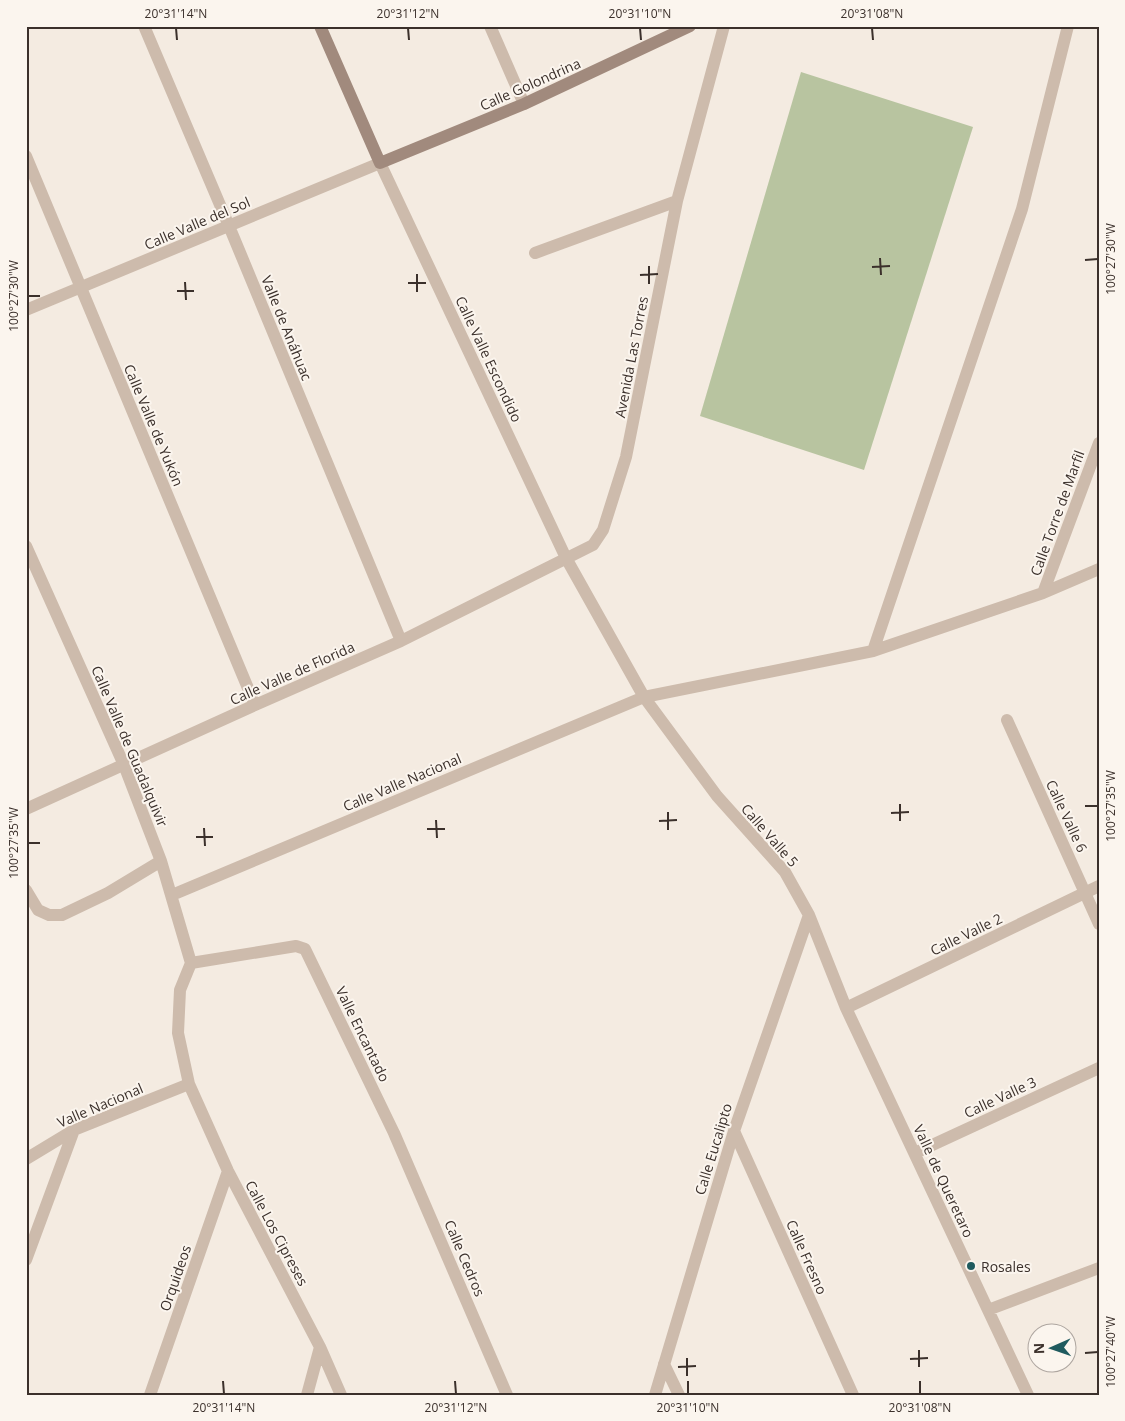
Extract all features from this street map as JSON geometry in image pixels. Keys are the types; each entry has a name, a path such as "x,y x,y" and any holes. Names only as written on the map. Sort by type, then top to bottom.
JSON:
{"street":[{"name":"Valle de Anáhuac","path":"144,26 401,642"},
{"name":"Calle Valle Escondido","path":"320,26 380,163 566,558 644,697"},
{"path":"490,26 524,104"},
{"name":"Calle Golondrina","path":"380,163 524,104 690,26"},
{"name":"Avenida Las Torres","path":"566,558 593,546 603,530 626,457 677,201 724,26"},
{"path":"873,651 1022,209 1068,26"},
{"name":"Calle Valle de Yukón","path":"26,156 255,705"},
{"name":"Calle Valle del Sol","path":"26,310 380,163"},
{"path":"535,253 677,201"},
{"name":"Calle Torre de Marfil","path":"1043,593 1099,443"},
{"name":"Calle Valle de Guadalquivir","path":"26,546 124,765 161,861 191,963"},
{"name":"Calle Valle de Florida","path":"26,809 255,705 401,642 566,558"},
{"name":"Calle Valle Nacional","path":"172,895 644,697 873,651 1043,593 1099,569"},
{"name":"Calle Valle 5","path":"644,697 717,796 785,872 808,915 846,1008"},
{"name":"Calle Valle 6","path":"1007,720 1099,924"},
{"path":"26,890 38,910 49,915 62,915 108,893 161,861"},
{"name":"Calle Valle 2","path":"846,1008 1099,886"},
{"name":"Calle Eucalipto","path":"655,1395 734,1131 808,915"},
{"name":"Valle Encantado","path":"191,963 296,946 305,949 394,1133"},
{"name":"Calle Los Cipreses","path":"191,963 180,990 178,1033 189,1084 228,1171 320,1347 341,1395"},
{"name":"Valle de Queretaro","path":"846,1008 1028,1395"},
{"name":"Calle Valle 3","path":"915,1153 1099,1068"},
{"name":"Valle Nacional","path":"26,1159 74,1130 189,1084"},
{"path":"26,1260 74,1130"},
{"name":"Calle Fresno","path":"734,1131 853,1395"},
{"name":"Calle Cedros","path":"394,1133 507,1395"},
{"name":"Orquideos","path":"150,1395 228,1171"},
{"path":"988,1310 1099,1268"},
{"path":"307,1395 320,1347"},
{"path":"664,1364 678,1395"}],"green space":[{"path":"801,72 973,127 864,470 700,416"}],"place":[{"name":"Rosales","path":"971,1266"}]}
